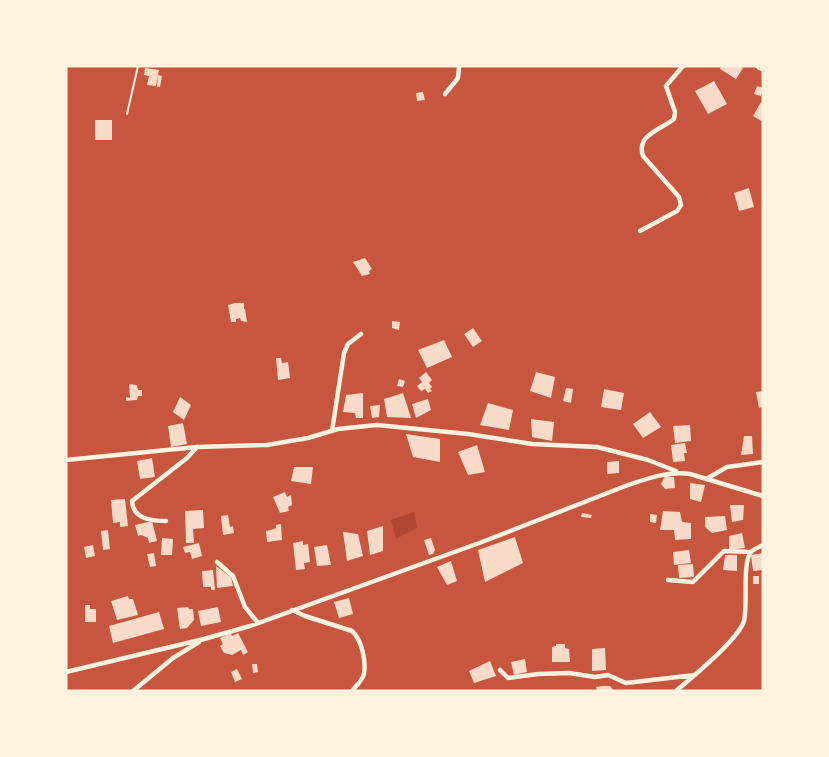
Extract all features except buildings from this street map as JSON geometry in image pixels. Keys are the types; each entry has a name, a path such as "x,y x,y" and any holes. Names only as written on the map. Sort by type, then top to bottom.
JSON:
{"main road":[{"path":"759,66 763,68"}],"street":[{"path":"445,94 459,75 459,66"},
{"path":"640,231 677,211 681,205 679,197 643,156 640,148 642,140 674,119 675,112 666,86 683,66"},
{"path":"332,431 344,353 348,344 361,334"},
{"path":"66,460 196,447 267,445 291,442 332,431 385,425 532,444 597,447 648,460 677,472 708,478 763,496"},
{"path":"166,521 144,518 134,510 132,501 187,458 196,447"},
{"path":"708,478 727,467 763,462"},
{"path":"66,672 204,639 258,623 471,546 628,485 677,472"},
{"path":"668,579 693,582 724,551 751,552 763,545"},
{"path":"676,691 734,637 743,623 746,608 747,560 751,552"},
{"path":"217,562 233,576 245,607 258,623"},
{"path":"292,610 352,631 356,635 363,655 364,672 363,677 352,691"},
{"path":"133,691 173,658 204,639"},
{"path":"500,670 508,678 569,673 596,677 608,675 626,683 695,675"}],"lane":[{"path":"127,114 138,66"}],"shaded area":[{"path":"414,512 417,528 396,539 391,520"}]}
